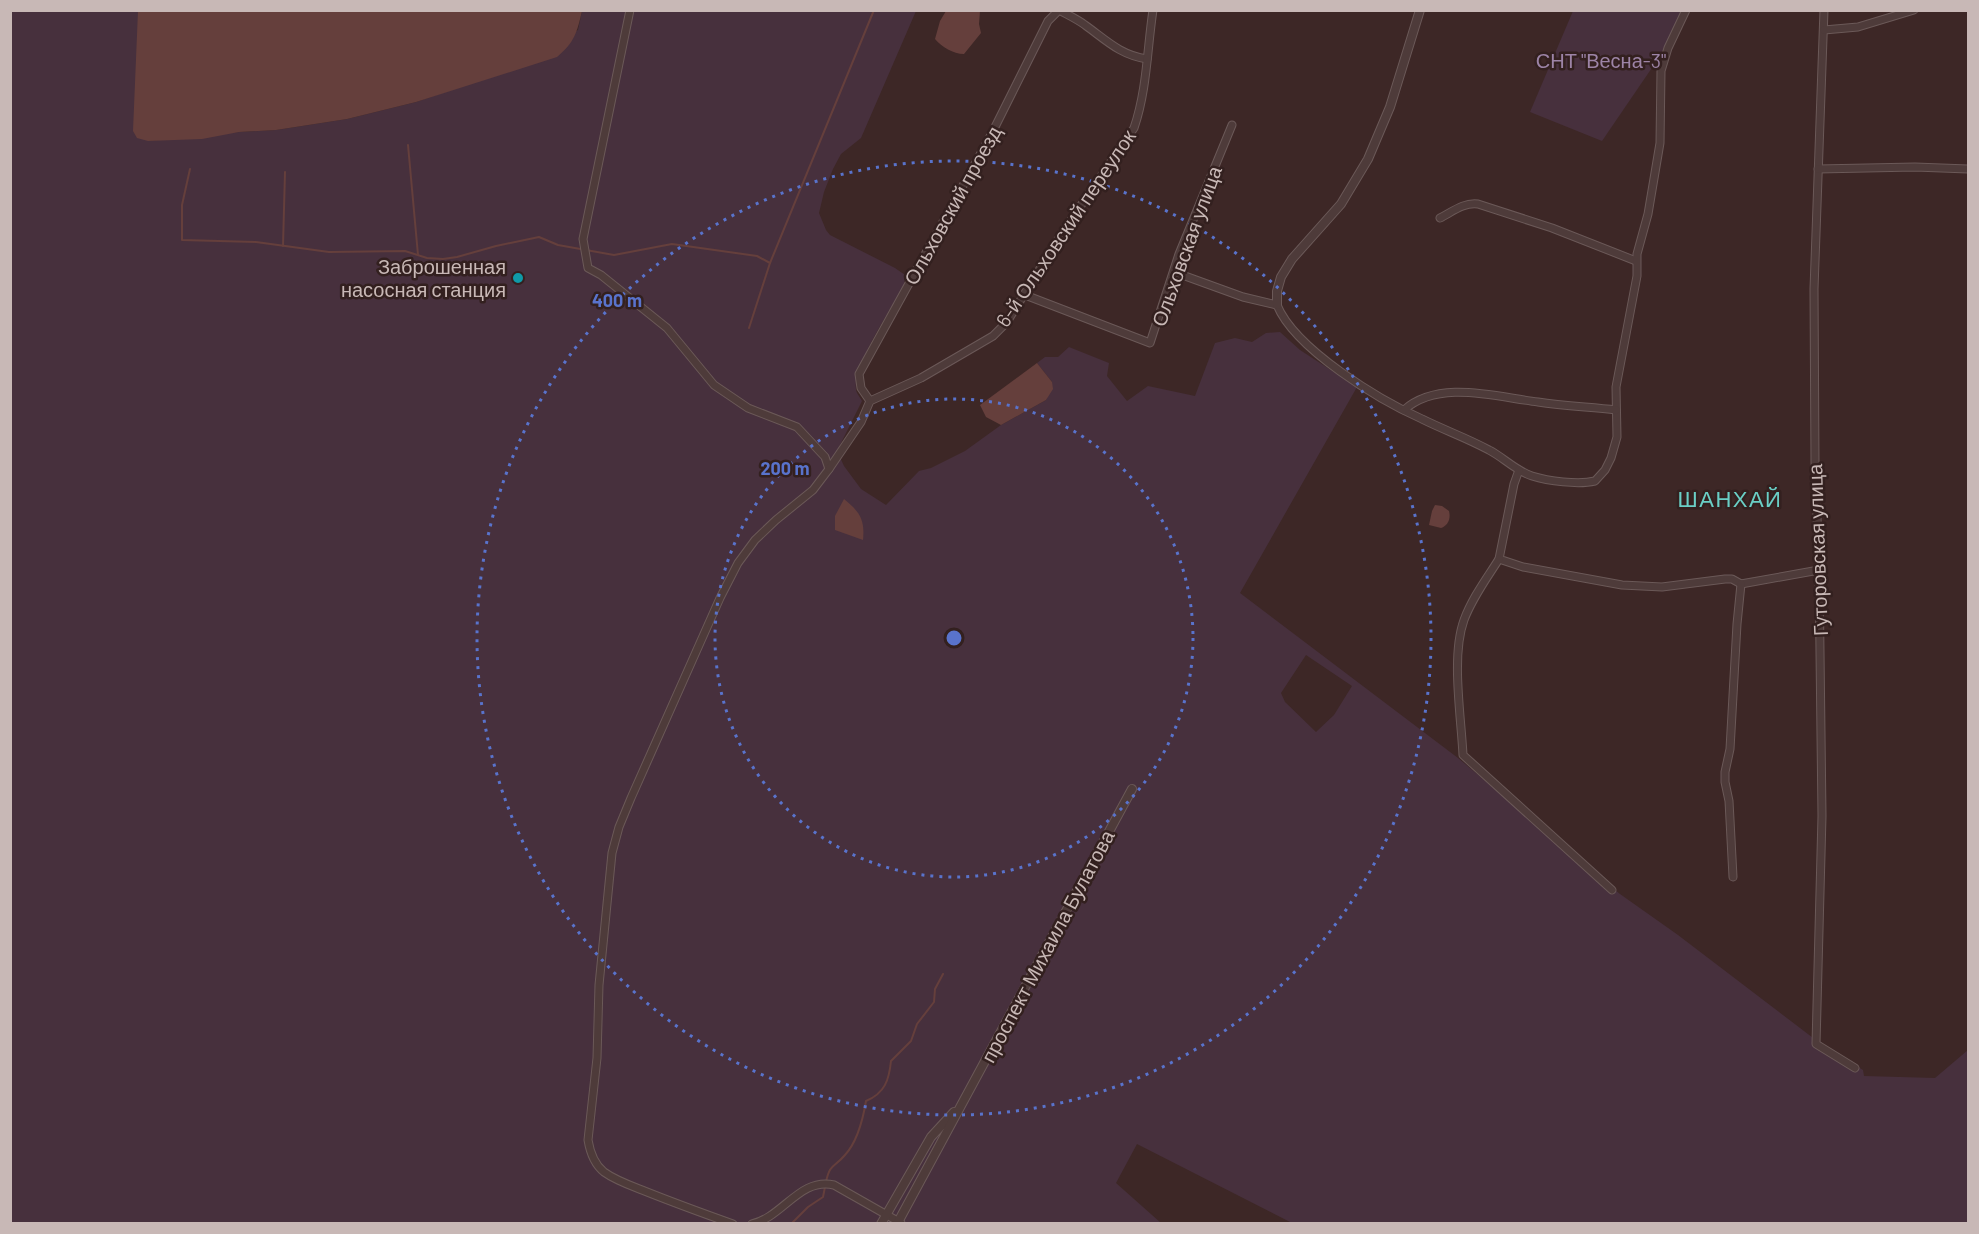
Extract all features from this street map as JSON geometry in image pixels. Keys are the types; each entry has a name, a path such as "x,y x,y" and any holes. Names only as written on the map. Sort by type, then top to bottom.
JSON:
{"street":[{"path":"630,10 582,239 588,268 601,275 667,328 714,385 748,408 797,427 825,457 829,469"},
{"path":"1059,10 1084,24 1118,49 1147,59"},
{"name":"Ольховский проезд","path":"870,400 861,388 859,374 991,135 1048,21 1059,10"},
{"name":"6-й Ольховский переулок","path":"870,400 921,378 993,336 1007,322 1062,233 1134,128 1139,112 1154,10"},
{"path":"1420,10 1390,107 1368,159 1341,204 1292,259 1281,277 1277,291 1277,305 1287,322 1304,341 1355,380 1404,410 1489,450 1531,476 1587,483 1598,479 1605,470 1614,447 1618,427 1616,387 1636,276 1636,261 1648,214 1660,143 1661,71 1668,48 1686,10"},
{"name":"Гуторовская улица","path":"1824,10 1814,300 1822,816 1816,1044 1855,1068"},
{"path":"1824,30 1858,27 1914,10"},
{"name":"Ольховская улица","path":"1025,295 1150,343 1179,254 1232,125"},
{"path":"1818,169 1915,167 1968,169"},
{"path":"1440,218 1463,205 1478,204 1552,228 1636,261"},
{"path":"1174,272 1243,297 1277,305"},
{"path":"1404,410 1412,403 1426,397 1464,393 1616,410"},
{"path":"733,1224 616,1179 595,1163 590,1152 588,1140 597,1058 599,985 612,853 619,827 720,598 738,563 755,540 813,490 861,422 870,400"},
{"path":"1519,470 1514,484 1499,559 1467,613 1460,639 1458,664 1463,755 1612,890"},
{"path":"1499,559 1523,567 1623,585 1662,587 1732,579 1741,584 1819,570"},
{"path":"1733,877 1725,772 1730,749 1741,584"},
{"name":"проспект Михаила Булатова","path":"899,1223 1132,789"},
{"name":"проспект Михаила Булатова","path":"881,1224 931,1137 962,1103"},
{"path":"752,1224 777,1212 796,1195 816,1183 834,1185 899,1223"}],"green space":[{"path":"10,11 172,11 148,141 276,130 347,119 416,102 474,82 578,30 582,11 916,11 861,138 841,154 833,169 819,213 830,235 905,275 904,286 874,337 860,367 856,389 862,401 837,451 844,466 861,489 886,505 919,471 931,468 965,451 1001,425 1046,400 1052,382 1037,363 1045,357 1058,357 1069,347 1109,363 1107,376 1127,401 1148,386 1195,396 1215,343 1235,338 1252,342 1266,333 1280,332 1300,350 1357,387 1240,593 1458,758 1620,894 1678,935 1821,1044 1863,1070 1864,1076 1935,1078 1968,1050 1968,1223 1292,1223 1137,1144 1116,1183 1161,1223 11,1223","holes":["1306,655 1352,686 1334,715 1316,732 1285,702 1281,693"]},
{"name":"СНТ \"Весна-3\"","path":"1573,11 1685,11 1660,56 1602,141 1530,112"}],"shaded area":[{"path":"138,10 582,11 574,36 557,57 416,102 347,119 276,130 239,132 202,139 148,141 137,138 133,131"},
{"path":"946,11 980,11 981,33 964,54 948,50 935,39 940,21"},
{"path":"1037,363 1052,382 1053,389 1046,400 1001,425 986,417 980,405"},
{"path":"844,499 860,517 863,540 835,530 835,516"},
{"path":"1435,505 1442,506 1449,511 1450,517 1441,528 1429,525"}],"waterway":[{"path":"770,263 874,10"},
{"path":"408,145 418,255"},
{"path":"190,169 182,205 182,240 256,242 329,252 405,251 427,258 443,259 539,237 558,245 614,255 672,244 757,256 770,263 749,328"},
{"path":"283,246 285,172"},
{"path":"826,1182 831,1169 850,1149 857,1137 866,1101 882,1090 889,1074 891,1061 911,1041 917,1024 934,1002 935,989 943,974"},
{"path":"791,1224 808,1207 823,1197 825,1187"}],"place":[{"name":"Заброшенная насосная станция","path":"518,278"}],"district":[{"name":"ШАНХАЙ","path":"1730,498"}]}
